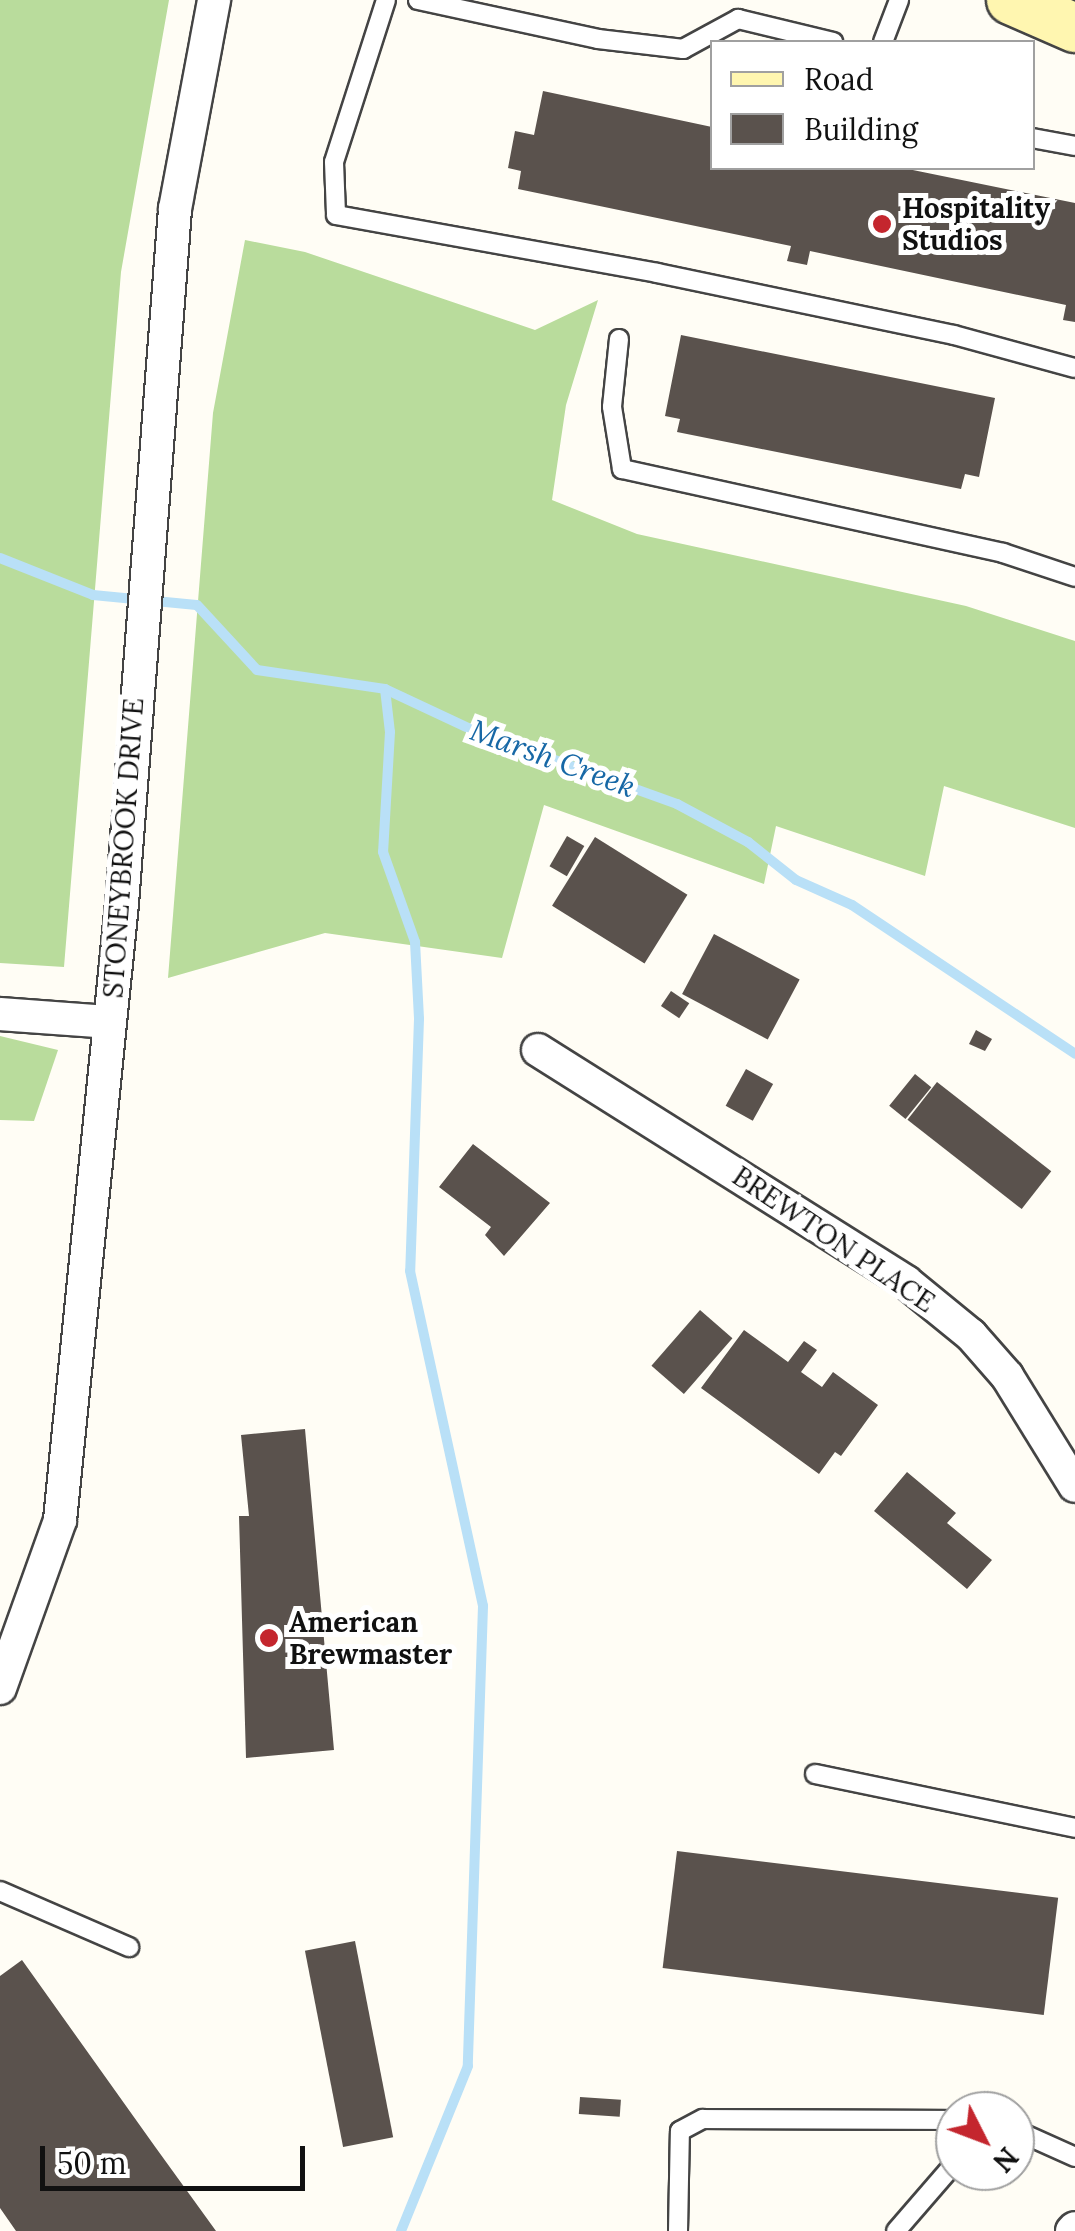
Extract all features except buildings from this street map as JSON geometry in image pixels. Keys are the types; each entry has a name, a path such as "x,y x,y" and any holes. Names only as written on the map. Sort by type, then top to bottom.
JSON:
{"main road":[{"path":"1011,0 1075,28"}],"street":[{"name":"STONEYBROOK DRIVE","path":"0,1688 60,1520 109,1022 176,209 214,0"},
{"path":"0,1014 109,1022"},
{"name":"BREWTON PLACE","path":"538,1050 906,1282 971,1335 1007,1376 1075,1486"}],"lane":[{"path":"386,0 334,162 336,215 656,273 954,335 1075,368"},
{"path":"418,0 598,39 682,49 738,19 825,40"},
{"path":"884,40 899,0"},
{"path":"1035,139 1075,146"},
{"path":"620,338 612,407 622,469 1003,553 1075,577"},
{"path":"815,1774 1075,1828"},
{"path":"0,1891 130,1947"},
{"path":"678,2231 680,2131 703,2119 935,2120"},
{"path":"1035,2139 1075,2158"},
{"path":"896,2231 935,2187"}],"green space":[{"path":"0,0 169,0 121,272 64,967 0,963"},
{"path":"245,240 305,252 535,330 598,300 566,405 552,500 637,534 966,606 1075,641 1075,828 944,786 925,876 776,826 764,884 544,805 502,958 325,933 168,978 213,413"},
{"path":"0,1036 58,1050 34,1121 0,1120"}],"waterway":[{"name":"Marsh Creek","path":"0,558 93,595 197,605 257,670 385,689 477,732 677,804 748,842 796,880 852,905 1075,1054"},
{"path":"385,689 390,732 383,852 415,942 419,1019 410,1271 483,1606 468,2066 401,2231"}],"place":[{"name":"Hospitality Studios","path":"882,224"},
{"name":"American Brewmaster","path":"269,1638"}]}
